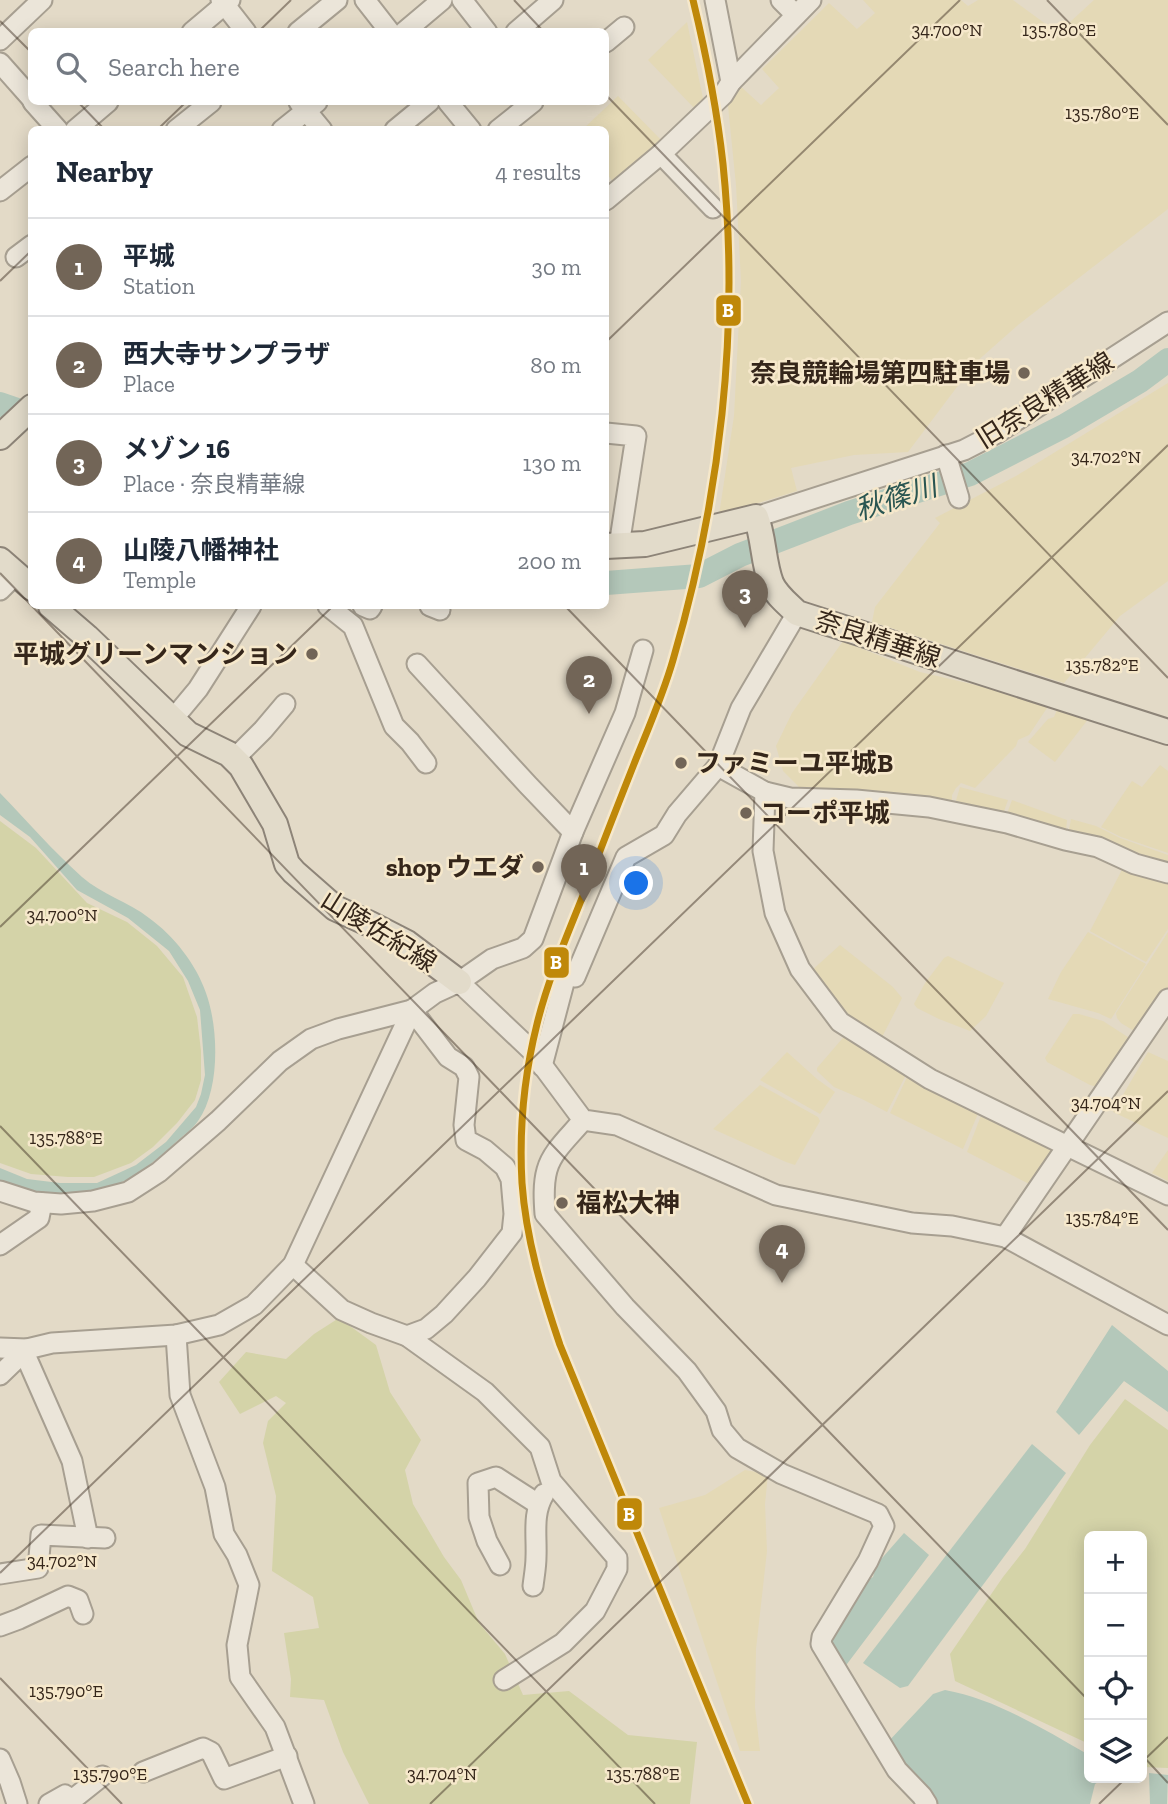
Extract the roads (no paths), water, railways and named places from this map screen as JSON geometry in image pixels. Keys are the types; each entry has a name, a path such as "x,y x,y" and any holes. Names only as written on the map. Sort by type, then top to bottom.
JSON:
{"main road":[{"path":"6,431 28,411"},
{"path":"612,546 654,542 758,522"},
{"name":"奈良精華線","path":"758,522 771,583 779,596 797,613 1168,732"},
{"name":"山陵佐紀線","path":"54,609 188,733 229,754 241,766 275,824 287,864 293,872 335,908 407,943 459,982"}],"street":[{"path":"0,40 42,0"},
{"path":"303,28 337,0"},
{"path":"365,0 387,28"},
{"path":"409,28 442,0"},
{"path":"462,0 484,28"},
{"path":"521,28 554,0"},
{"path":"715,0 732,82"},
{"path":"780,0 796,15"},
{"path":"609,197 661,154 723,95 732,82 811,0"},
{"path":"196,28 225,1 243,28"},
{"path":"609,40 624,27"},
{"path":"0,63 28,95"},
{"path":"36,105 55,126"},
{"path":"80,126 104,105"},
{"path":"181,126 207,105"},
{"path":"286,126 306,105"},
{"path":"308,105 320,126"},
{"path":"400,126 425,105"},
{"path":"450,105 468,126"},
{"path":"503,126 529,105"},
{"path":"661,154 713,208"},
{"path":"0,191 28,169"},
{"path":"16,257 28,248"},
{"name":"旧奈良精華線","path":"758,522 964,450 997,433 1168,322"},
{"path":"609,433 636,436 622,534 612,546"},
{"path":"946,456 958,498"},
{"path":"173,719 198,689 249,609"},
{"path":"332,609 353,626 394,726 426,763"},
{"path":"542,1066 566,975 575,977 626,857 664,835 677,814 718,766 741,708 797,613"},
{"path":"0,1191 34,1202 61,1204 93,1201 128,1192 159,1172 218,1121 280,1061 311,1039 338,1029 412,1010 492,959 523,948 533,939 573,832 625,713 643,650"},
{"path":"417,664 573,832"},
{"path":"234,759 285,704"},
{"path":"718,766 765,792 790,798 856,800 929,807 1098,847 1135,864 1168,873"},
{"path":"765,792 763,851 775,913 800,969 840,1022 930,1079 1168,1195"},
{"path":"459,982 531,1050 583,1121 617,1125 776,1195 912,1223 952,1226 1005,1237 1168,1325"},
{"path":"0,1348 25,1351 52,1343 176,1335 219,1325 254,1305 293,1265 412,1010"},
{"path":"407,1336 426,1329 444,1314 477,1278 512,1233 514,1214 511,1179 505,1167 485,1150 466,1140 464,1125 469,1077 464,1067 448,1057 412,1010"},
{"path":"1005,1237 1164,1012"},
{"path":"583,1121 563,1142 547,1168 545,1214 625,1307 687,1371 716,1411 722,1430 737,1448 782,1474 878,1514 884,1526 868,1561 822,1637 821,1644 897,1770 928,1804"},
{"path":"0,1245 39,1219 42,1203"},
{"path":"293,1265 342,1310 407,1336 485,1392 540,1447 551,1481 617,1558 617,1569 594,1611 563,1643 504,1680"},
{"path":"176,1335 180,1395 215,1487 224,1535 237,1555 249,1585 237,1645 240,1677 275,1727 304,1804"},
{"path":"0,1375 25,1351"},
{"path":"0,1574 38,1568 41,1535 97,1538 72,1461 25,1351"},
{"path":"500,1565 487,1541 479,1517 478,1483 496,1477 538,1504"},
{"path":"533,1586 538,1504 551,1481"},
{"path":"0,1626 68,1596 78,1601 83,1614"},
{"path":"143,1772 203,1748 211,1752 224,1779 287,1756"},
{"path":"0,1759 17,1804"},
{"path":"49,1804 65,1795 72,1800 102,1776"}],"waterway":[{"name":"秋篠川","path":"609,583 699,576 740,555 849,513 970,474 1064,426 1140,381 1168,360"},
{"name":"秋篠川","path":"0,404 28,414"}],"place":[{"name":"奈良競輪場第四駐車場","path":"1024,373"},
{"name":"メゾン 16","path":"745,628"},
{"name":"平城グリーンマンション","path":"312,654"},
{"name":"西大寺サンプラザ","path":"589,714"},
{"name":"ファミーユ平城B","path":"681,763"},
{"name":"コーポ平城","path":"746,813"},
{"name":"shop ウエダ","path":"538,867"},
{"name":"平城","path":"584,902"},
{"name":"福松大神","path":"562,1203"},
{"name":"山陵八幡神社","path":"782,1283"}]}
